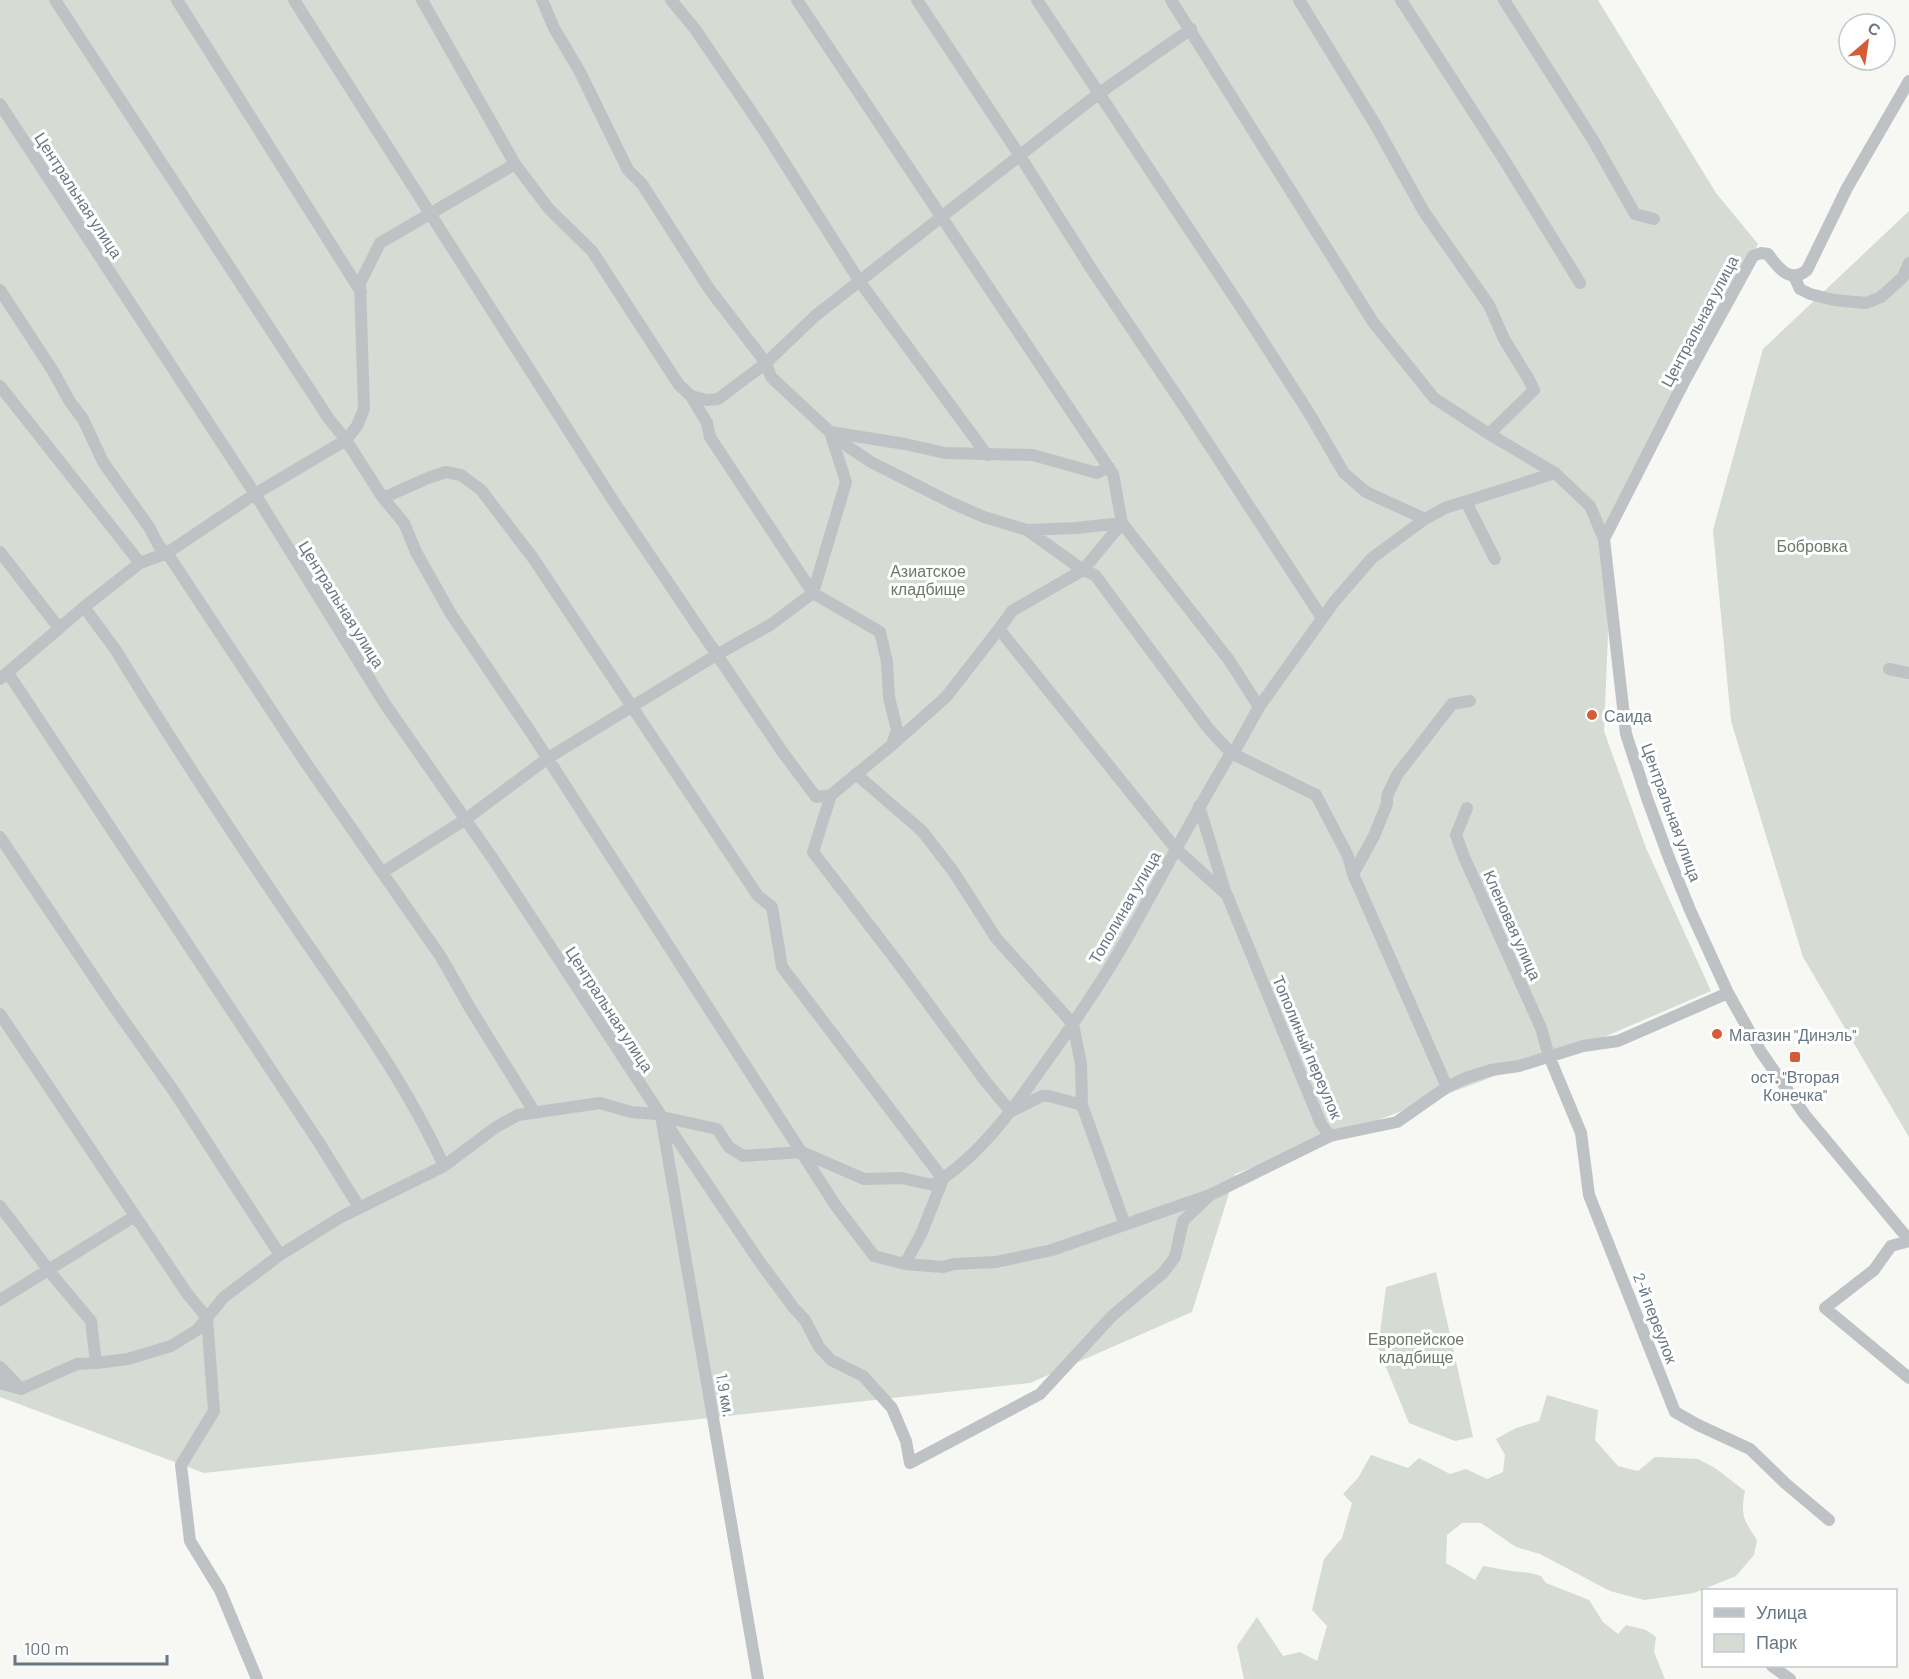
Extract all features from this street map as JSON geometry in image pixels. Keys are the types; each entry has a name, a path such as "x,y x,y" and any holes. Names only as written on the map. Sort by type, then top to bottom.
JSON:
{"street":[{"name":"Тополиный переулок","path":"54,0 299,375 383,498 404,523 416,552 451,614 548,758 836,1206 874,1256 905,1264 943,1267 954,1264 996,1262 1052,1250 1210,1195 1330,1136 1321,1124 1227,896 1199,806"},
{"path":"177,0 361,292"},
{"path":"294,0 614,502 781,750 816,797 831,795 946,697 1012,611 1083,570 1122,523"},
{"path":"422,0 515,164 549,209 592,251 679,385 691,396 707,423 710,437 813,593 880,632 887,662 889,697 897,730 892,745"},
{"path":"542,0 554,28 580,72 628,170 642,184 710,290 766,363 771,378 849,448 872,462 952,503 984,517 1027,530 1083,570 1095,575 1208,728 1232,753 1316,795 1348,856 1353,874 1447,1087"},
{"path":"671,0 695,29 765,132 860,282 987,455"},
{"path":"797,0 1113,474 1122,523 1228,660 1259,707"},
{"path":"917,0 1322,618"},
{"path":"1037,0 1246,315 1309,413 1344,473 1366,492 1425,519"},
{"path":"1172,0 1373,322 1434,398 1555,473 1590,506 1604,539"},
{"path":"1299,0 1370,116 1424,212 1490,305 1504,339 1534,390 1489,434"},
{"path":"1401,0 1580,283"},
{"path":"1504,0 1593,140 1635,214 1654,219"},
{"path":"707,423 711,409 718,399 766,363 815,316 1098,94 1191,29"},
{"path":"1909,81 1847,188 1807,270 1794,276 1800,290 1810,294 1834,300 1866,303 1881,297 1903,277 1909,263"},
{"name":"Центральная улица","path":"0,104 255,494 385,704 499,867 757,1258 805,1320 819,1347 831,1360 863,1376 892,1407 906,1441 910,1463 1040,1394 1112,1316 1163,1273 1175,1257 1184,1221 1210,1195"},
{"path":"359,1207 4,676 84,607 140,563 167,553 255,494 346,441 357,426 364,409 360,283 380,243 515,164"},
{"name":"Центральная улица","path":"1794,276 1787,275 1768,254 1761,253 1753,256 1685,380 1604,539 1626,734 1669,858 1728,993 1761,1052 1804,1115 1909,1240"},
{"path":"0,290 83,419 103,462 149,527 159,546 167,553 306,763 441,957 535,1113"},
{"path":"0,386 140,563"},
{"path":"691,396 707,400 718,399"},
{"path":"830,432 945,453 1033,455 1097,473 1108,467"},
{"path":"383,872 466,819 548,758 718,654 770,625 813,593 846,482 830,432"},
{"path":"383,498 446,472 461,475 482,490 531,556 758,896 772,907 782,967 943,1179"},
{"name":"Тополиная улица","path":"943,1179 966,1160 1011,1112 1073,1024 1125,942 1199,806 1259,707 1334,602 1372,558 1425,519 1445,508 1555,473"},
{"path":"1466,502 1495,559"},
{"path":"1027,530 1122,523"},
{"path":"0,552 59,628"},
{"path":"84,607 115,649 422,1118 444,1166"},
{"name":"Тополиный переулок","path":"999,629 1176,849 1227,896"},
{"path":"1889,669 1909,673"},
{"path":"1353,874 1374,836 1387,804 1387,796 1397,775 1452,704 1470,701"},
{"path":"856,774 922,831 953,871 996,938 1073,1024 1082,1064 1082,1105 1125,1224"},
{"path":"831,795 813,852 986,1082 1011,1112 1042,1096 1082,1105"},
{"name":"Кленовая улица","path":"1467,808 1456,835 1541,1028 1549,1056"},
{"path":"0,837 112,1004 173,1090 280,1255"},
{"path":"1330,1136 1397,1122 1447,1087 1466,1078 1491,1070 1519,1066 1583,1046 1618,1041 1728,993"},
{"path":"0,1014 186,1292 207,1318 214,1411 181,1465 190,1541 220,1590 257,1679"},
{"name":"2-й переулок","path":"1549,1056 1581,1133 1590,1195 1675,1412 1750,1449 1785,1483 1829,1520"},
{"path":"0,1383 21,1389 77,1364 128,1359 171,1346 197,1330 224,1297 280,1255 359,1207 444,1166 496,1127 518,1115 600,1103 631,1112 656,1114 717,1129 729,1147 743,1156 801,1152 864,1179 901,1178 933,1185 943,1179"},
{"name":"1.9 км.","path":"662,1117 758,1679"},
{"path":"905,1264 922,1232 943,1179"},
{"path":"0,1206 91,1321 96,1363"},
{"path":"0,1300 135,1216"},
{"path":"1909,1240 1891,1246 1874,1270 1825,1308 1909,1378"},
{"path":"0,1367 21,1389"},
{"path":"1775,1667 1790,1679"}],"green space":[{"name":"Азиатское кладбище","path":"0,0 1598,0 1716,193 1758,244 1604,539 1608,633 1604,731 1646,848 1711,991 1604,1037 1561,1051 1235,1174 1192,1312 1030,1383 204,1473 0,1397"},
{"name":"Бобровка","path":"1909,211 1909,1137 1803,957 1731,721 1713,530 1763,349"},
{"name":"Европейское кладбище","path":"1436,1272 1473,1437 1455,1441 1409,1423 1378,1348 1386,1287"},
{"path":"1547,1395 1598,1410 1595,1440 1618,1466 1638,1471 1655,1457 1698,1459 1715,1468 1745,1491 1744,1517 1757,1540 1754,1555 1736,1576 1694,1593 1644,1600 1610,1591 1540,1554 1516,1547 1481,1523 1462,1523 1447,1535 1446,1563 1475,1580 1483,1566 1541,1576 1546,1583 1589,1600 1603,1622 1618,1634 1626,1625 1646,1630 1656,1637 1654,1652 1665,1679 1244,1679 1237,1646 1257,1617 1283,1656 1300,1652 1317,1661 1327,1626 1312,1610 1324,1559 1342,1538 1352,1503 1343,1494 1358,1478 1371,1455 1408,1468 1419,1458 1450,1474 1466,1469 1487,1479 1503,1472 1505,1455 1496,1439 1516,1428 1539,1421"}],"place":[{"name":"Саида","path":"1592,715"},
{"name":"Магазин \"Динэль\"","path":"1717,1034"},
{"name":"ост. \"Вторая Конечка\"","path":"1795,1057"}]}
